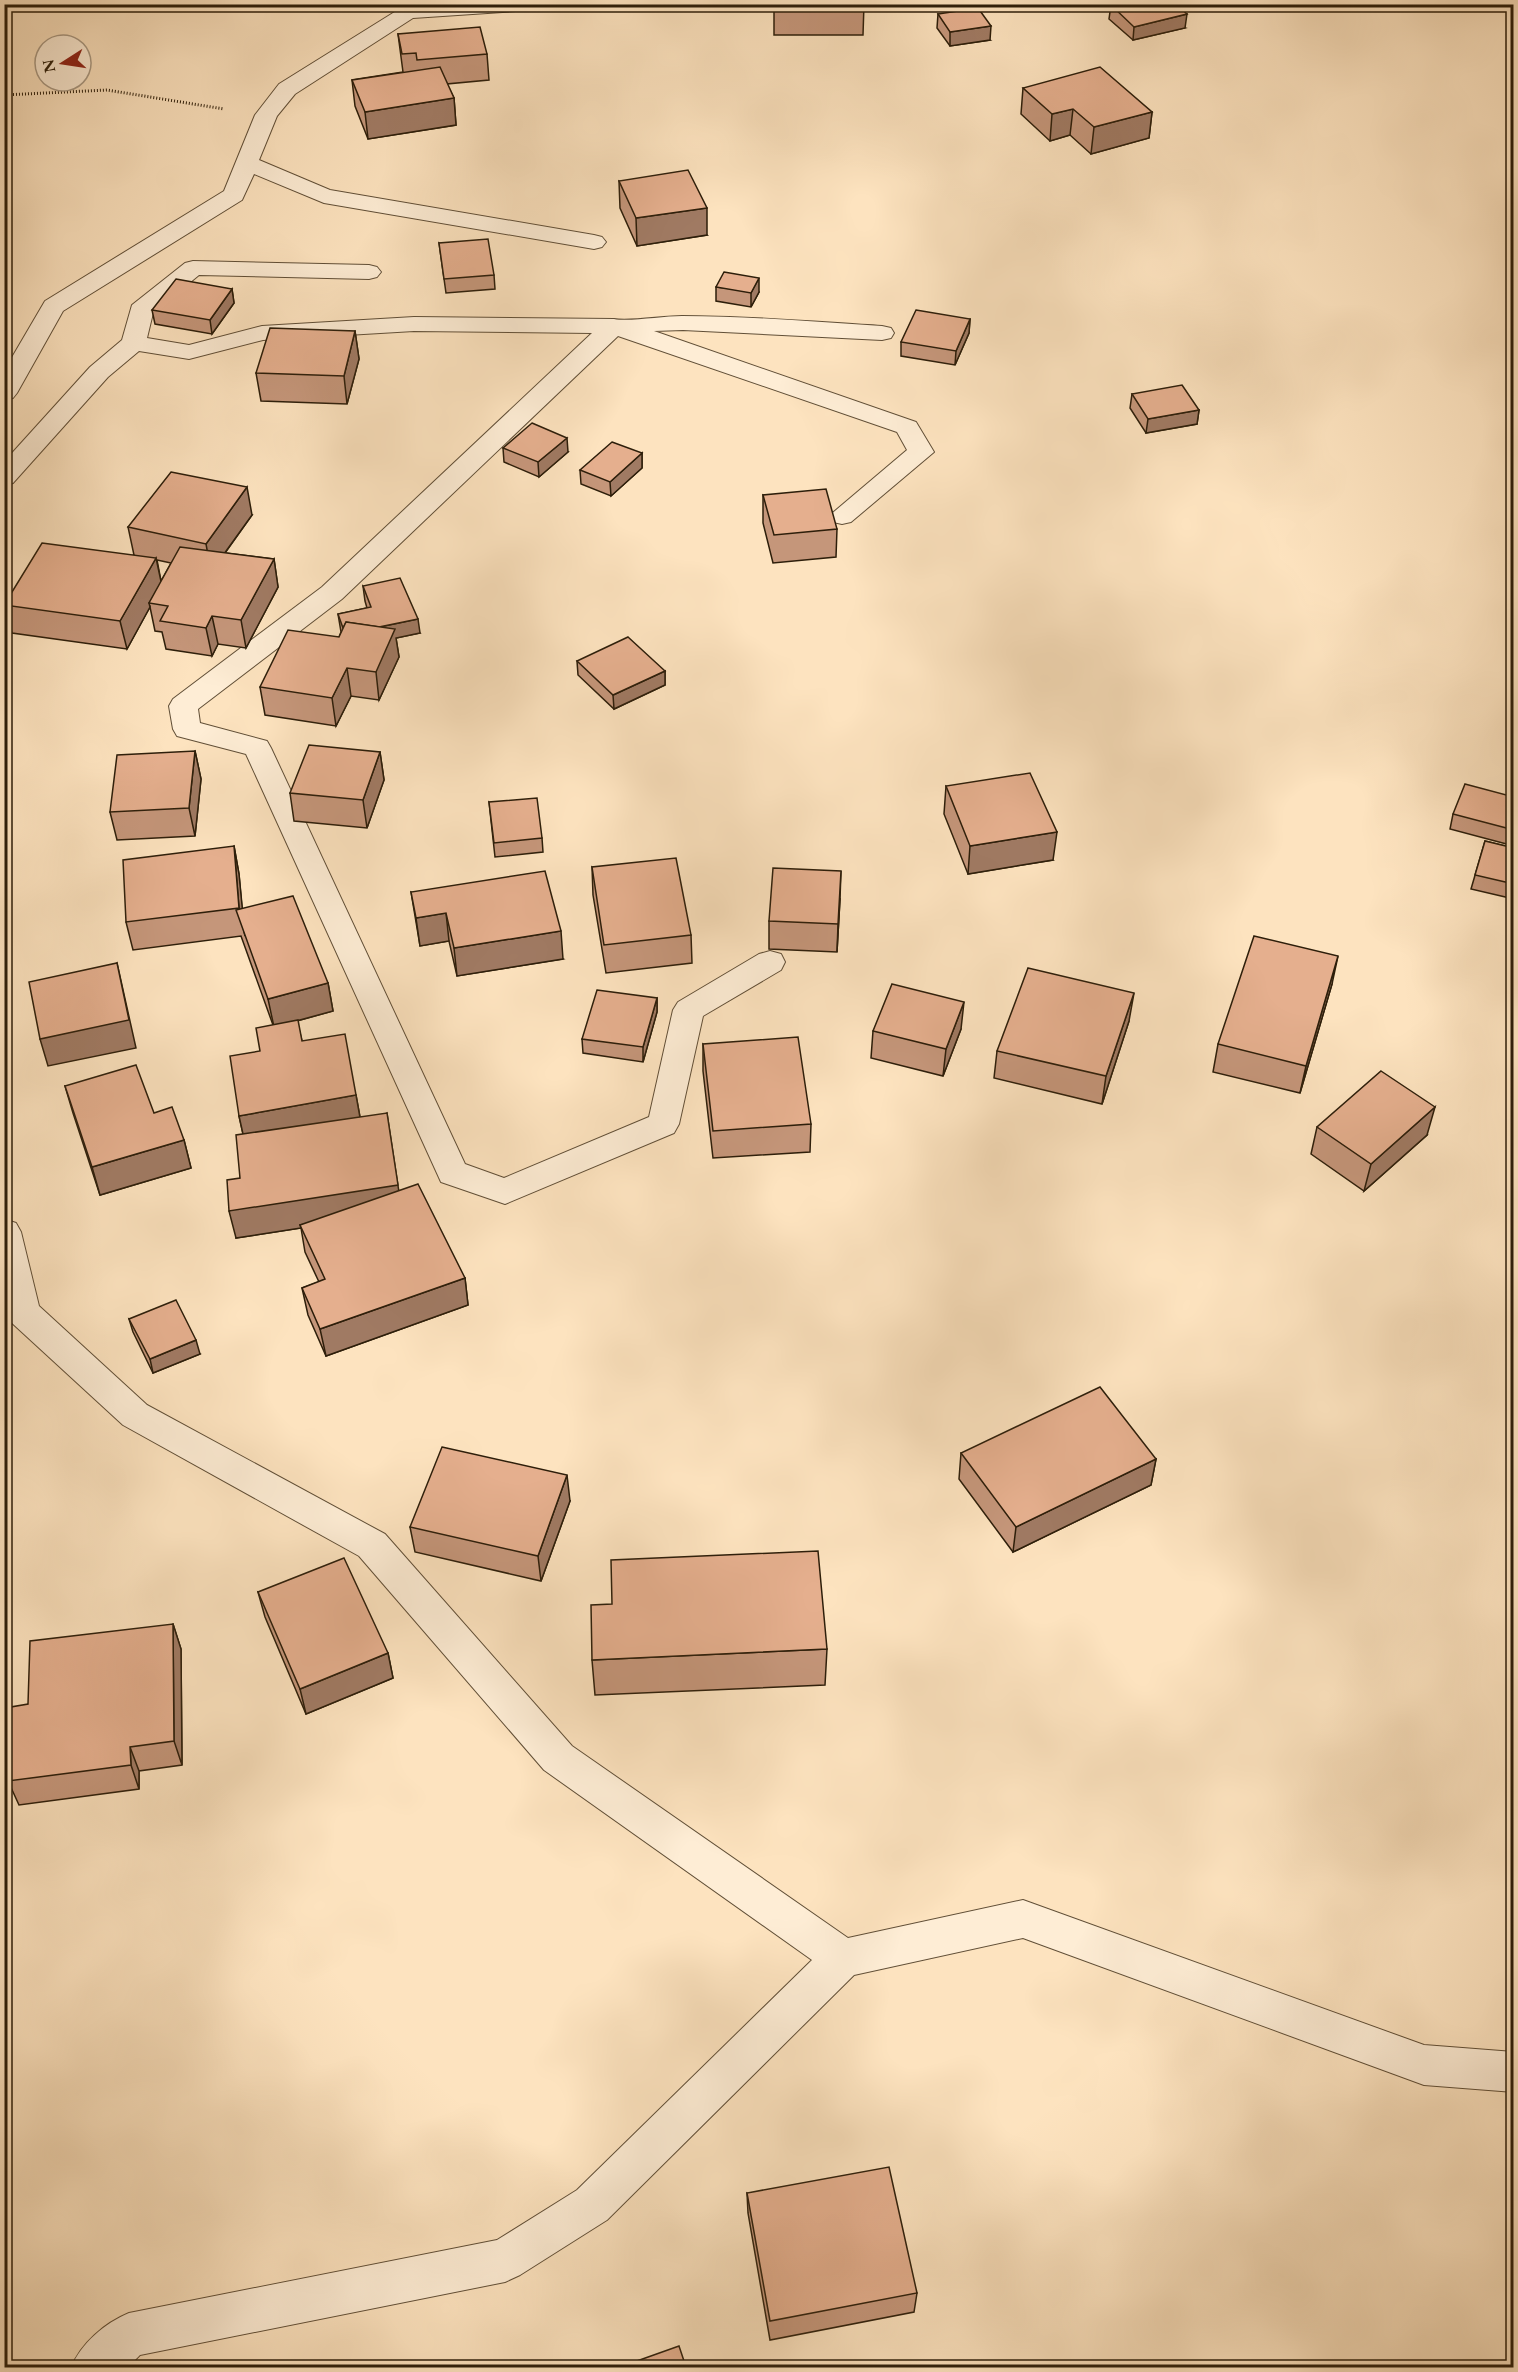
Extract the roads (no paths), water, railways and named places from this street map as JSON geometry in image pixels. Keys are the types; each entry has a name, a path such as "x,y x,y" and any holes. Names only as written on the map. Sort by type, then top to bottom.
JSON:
{"street":[{"path":"4,393 54,306 234,195 266,115 287,89 408,12 531,4"},
{"path":"247,163 324,196 594,242"},
{"path":"4,478 99,372 134,344 141,310 193,268 369,272"},
{"path":"134,344 189,352 274,332 414,324 614,326 684,324 882,333"},
{"path":"614,326 907,427 921,452 842,516"},
{"path":"614,326 332,593 183,706 187,729 256,748 453,1173 505,1191 663,1124 689,1010 770,962"},
{"path":"4,1232 24,1313 135,1415 372,1545 558,1758 843,1958"},
{"path":"93,2367 129,2335 505,2260 592,2205 843,1958 1023,1919 1424,2065 1514,2072"}]}
